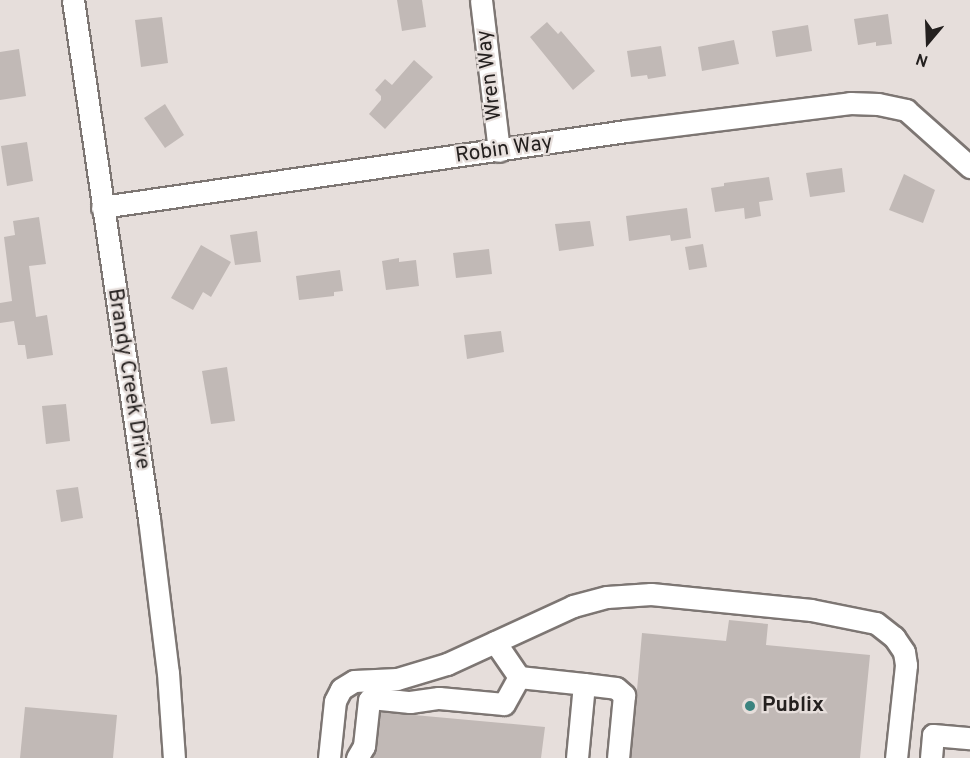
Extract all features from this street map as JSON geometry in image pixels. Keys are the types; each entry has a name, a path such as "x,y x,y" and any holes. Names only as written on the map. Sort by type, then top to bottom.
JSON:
{"street":[{"name":"Brandy Creek Drive","path":"73,0 149,519 168,673 174,758"},
{"name":"Wren Way","path":"481,0 499,151"},
{"name":"Robin Way","path":"102,207 838,103 878,104 906,110 970,167"},
{"path":"329,758 335,701 341,689 354,681 397,679 447,664 573,606 607,597 651,594 811,609 876,623 894,637 904,652 906,665 896,758"},
{"path":"495,642 519,676 616,688 624,695 618,758"},
{"path":"355,758 364,746 369,700 410,702 439,698 504,704 519,676"},
{"path":"576,758 584,684"},
{"path":"899,732 970,738"},
{"path":"931,758 933,735"}],"building":[{"path":"397,0 422,0 426,27 402,31"},
{"path":"888,14 892,44 876,46 876,42 858,45 854,19"},
{"path":"162,17 168,63 141,67 135,20"},
{"path":"547,22 558,34 561,31 595,71 573,90 530,37"},
{"path":"808,25 812,51 776,57 772,31"},
{"path":"734,40 739,64 702,71 698,47"},
{"path":"661,46 666,76 648,79 647,75 631,77 627,51"},
{"path":"19,49 26,96 0,100 0,52"},
{"path":"414,60 433,77 385,129 369,114 381,100 381,96 375,90 385,79 392,85"},
{"path":"165,104 184,135 165,148 144,118"},
{"path":"27,142 33,181 7,186 1,146"},
{"path":"842,168 845,192 810,197 806,173"},
{"path":"904,174 935,190 923,223 889,210"},
{"path":"769,177 773,200 759,202 761,216 745,219 744,208 715,212 711,188 724,186 724,183"},
{"path":"687,208 691,238 671,241 670,235 629,241 626,216"},
{"path":"39,217 46,264 29,266 36,317 47,315 53,355 27,359 25,345 18,345 14,321 0,323 0,303 12,301 4,237 15,235 13,221"},
{"path":"590,221 594,246 559,251 555,224"},
{"path":"257,231 261,262 235,265 230,235"},
{"path":"703,244 707,267 689,270 685,247"},
{"path":"201,245 231,262 211,297 203,292 193,310 171,298"},
{"path":"489,249 492,274 456,278 453,253"},
{"path":"399,258 399,262 416,260 419,286 386,290 382,261"},
{"path":"340,270 343,291 334,292 334,296 299,300 296,276"},
{"path":"501,331 504,352 467,359 464,335"},
{"path":"227,367 235,421 211,424 202,371"},
{"path":"66,404 70,441 46,444 42,406"},
{"path":"78,487 83,518 61,522 56,490"},
{"name":"Publix","path":"729,620 768,624 766,645 870,655 860,758 631,758 642,633 726,641"},
{"path":"25,707 117,715 113,758 20,758"},
{"path":"381,712 545,727 541,758 372,758 377,747"}],"place":[{"name":"Publix","path":"750,706"}]}
